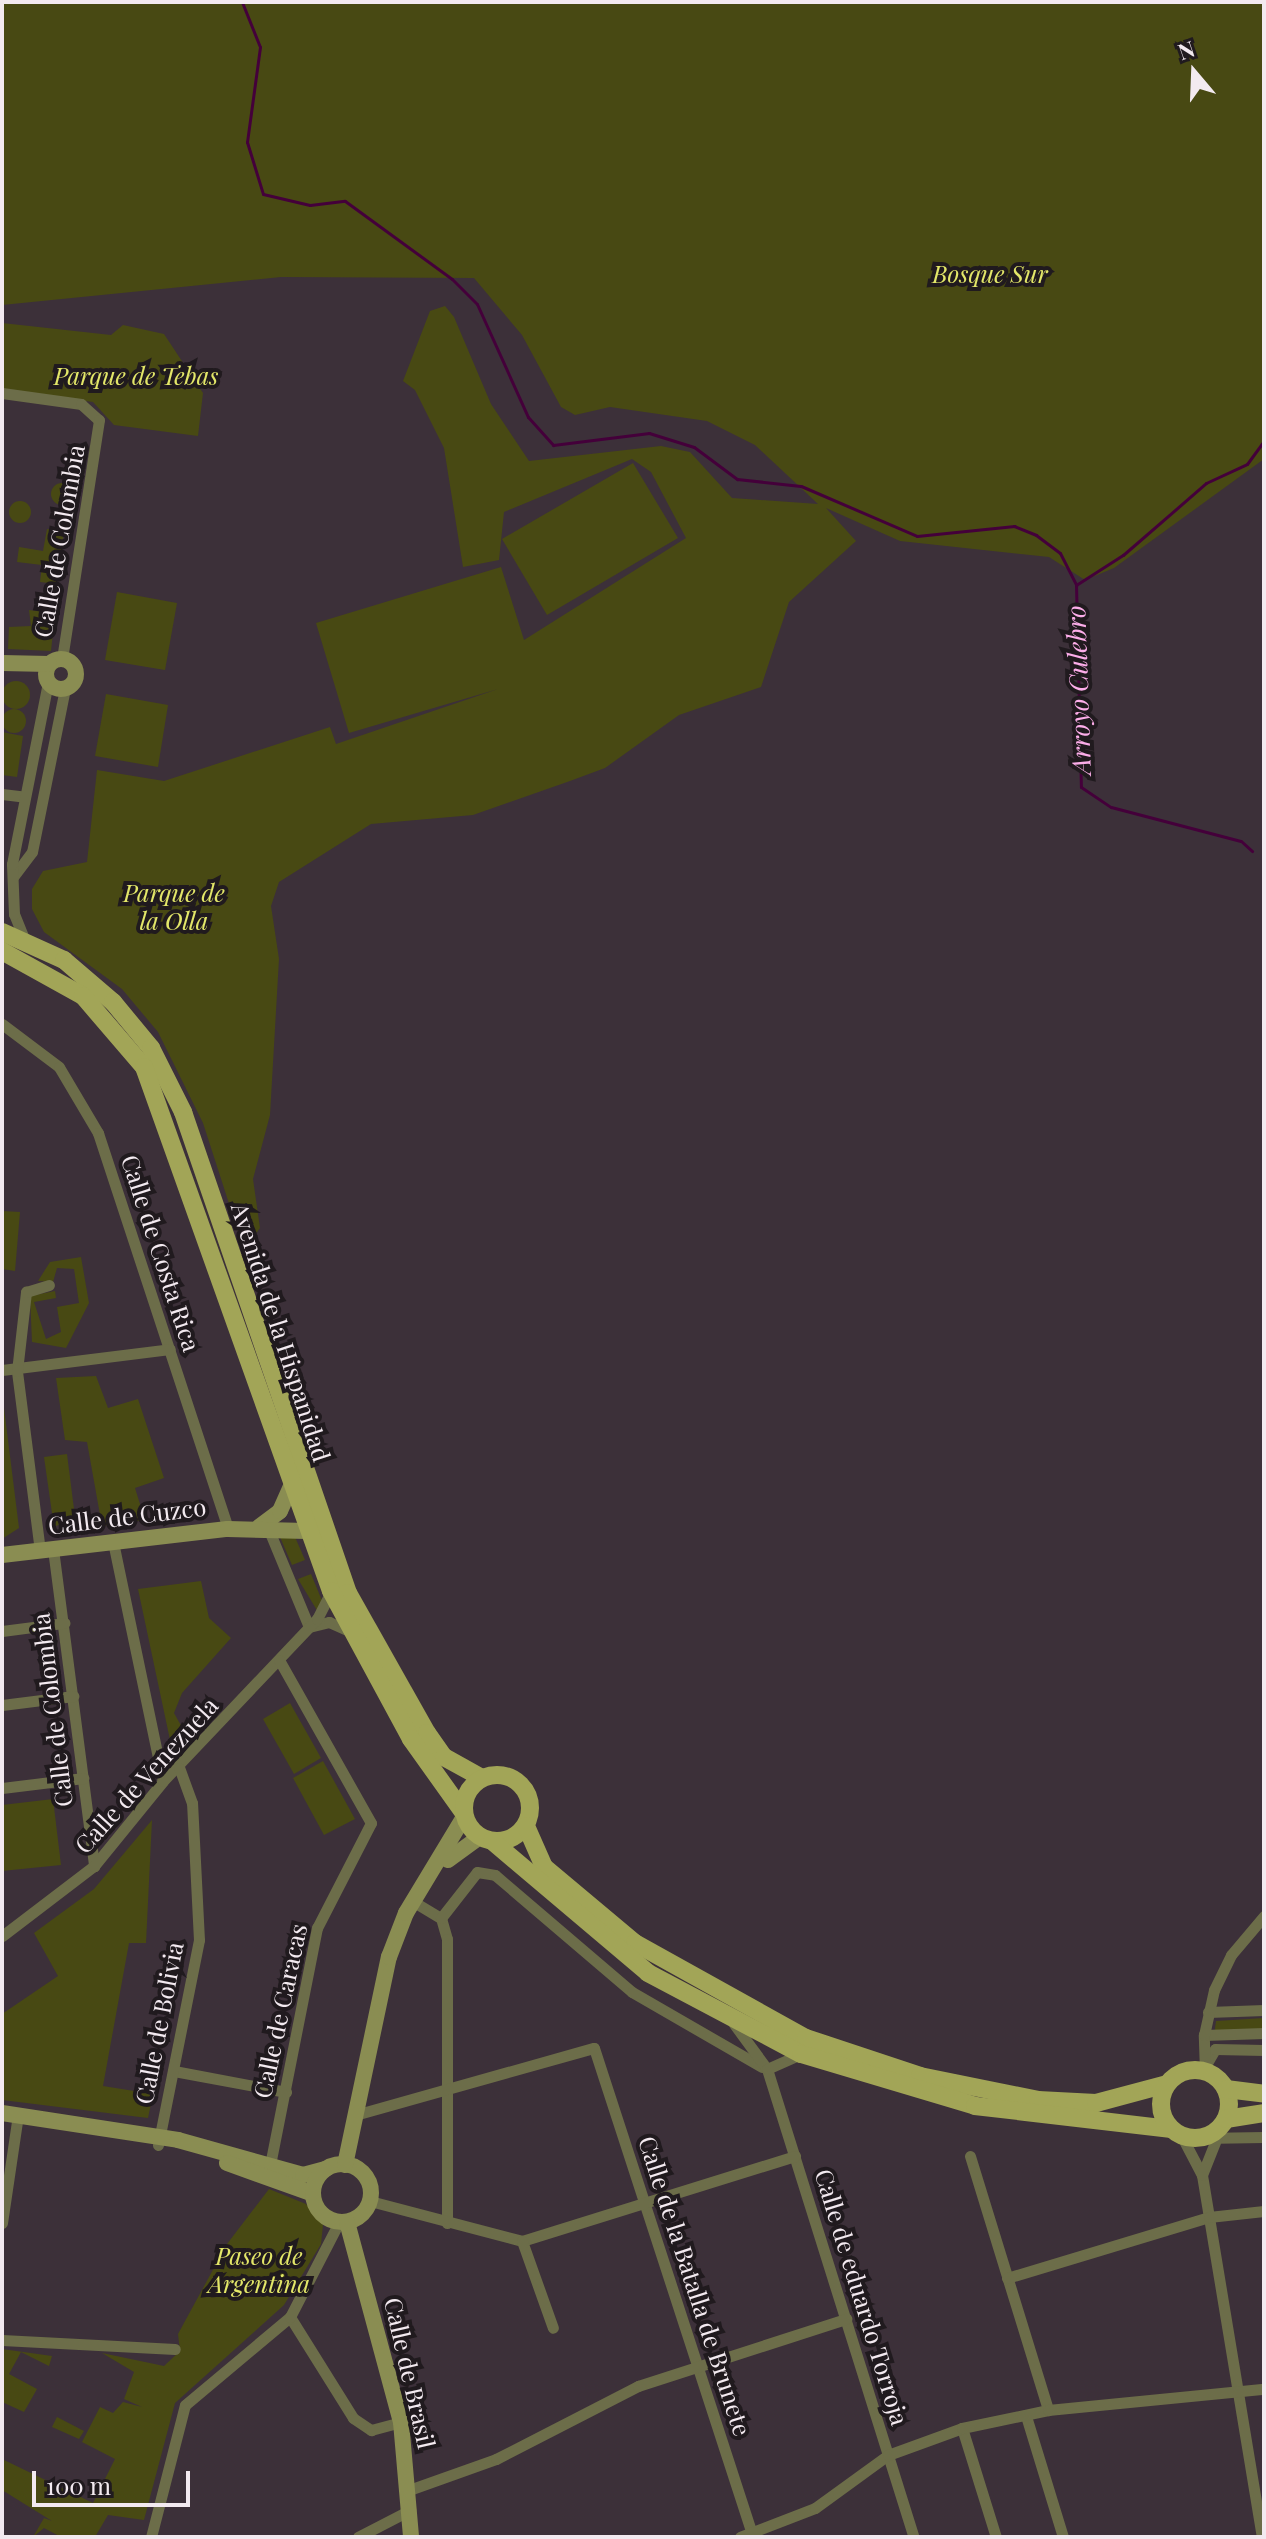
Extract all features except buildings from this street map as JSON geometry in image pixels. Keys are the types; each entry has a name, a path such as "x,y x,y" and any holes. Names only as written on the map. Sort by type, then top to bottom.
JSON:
{"main road":[{"name":"Avenida de la Hispanidad","path":"2,932 64,960 113,1002 168,1079 348,1593 427,1733 444,1757 482,1778"},
{"name":"Avenida de la Hispanidad","path":"2,951 83,996 144,1067 307,1531 331,1591 411,1739 464,1814"},
{"path":"1264,2094 1226,2089 1205,2071 1191,2070 1167,2084 1096,2103 1038,2100 920,2076 806,2038 635,1943 544,1867 526,1826 531,1805 522,1786 503,1775 482,1778 467,1792 464,1814 486,1839 612,1947 734,2024 801,2054 975,2106 1176,2132 1218,2133 1264,2113"},
{"path":"486,1839 526,1826"},
{"path":"1167,2084 1163,2115 1176,2132"},
{"path":"1218,2133 1226,2089"}],"street":[{"name":"Calle de Colombia","path":"2,393 81,404 95,411 101,432 25,797 13,877"},
{"path":"2,663 51,670 65,689 76,670 51,670 2,671"},
{"name":"Calle de Colombia","path":"25,941 7,891 13,877 32,852 65,689"},
{"path":"2,794 25,797"},
{"name":"Calle de Costa Rica","path":"2,1024 59,1067 88,1112 228,1529"},
{"name":"Calle de Colombia","path":"49,1285 26,1292 17,1371 46,1550 64,1623 94,1866"},
{"path":"2,1370 17,1371 34,1362 85,1364 170,1349"},
{"path":"291,1486 280,1511 263,1527 309,1627 329,1622 351,1632"},
{"name":"Calle de Cuzco","path":"2,1555 228,1529 263,1527 307,1531"},
{"path":"113,1542 163,1781"},
{"name":"Calle de Venezuela","path":"2,1936 94,1866 163,1781 179,1768 309,1627 331,1591"},
{"path":"2,1631 64,1623"},
{"name":"Calle de Caracas","path":"270,2165 317,1928 371,1823 279,1660"},
{"path":"2,1705 73,1696"},
{"name":"Calle de Bolivia","path":"159,2141 199,1940 192,1803 179,1768"},
{"path":"2,1788 83,1778"},
{"path":"345,2165 389,1957 414,1902 435,1871 464,1814"},
{"path":"435,1871 486,1839"},
{"path":"447,2223 451,2087 441,1918 477,1872 495,1875 632,1992 767,2069 801,2054"},
{"path":"414,1902 441,1918"},
{"path":"1205,2071 1204,2035 1208,2012 1231,1955 1264,1916"},
{"path":"1208,2012 1264,2010"},
{"name":"Calle de eduardo Torroja","path":"734,2024 767,2069 914,2537"},
{"path":"1204,2035 1264,2033"},
{"name":"Calle de la Batalla de Brunete","path":"451,2087 594,2048 753,2535"},
{"path":"1205,2071 1215,2049 1264,2050"},
{"path":"174,2071 286,2092"},
{"path":"355,2115 451,2087"},
{"path":"2,2223 10,2118 159,2141 303,2175 345,2165 366,2177 370,2201"},
{"path":"1176,2132 1202,2175 1262,2537"},
{"path":"1202,2175 1218,2133 1264,2137"},
{"path":"159,2141 313,2194"},
{"path":"370,2201 522,2241 646,2205 795,2156"},
{"path":"970,2156 1048,2410"},
{"path":"326,2169 313,2194 318,2210 343,2222"},
{"path":"151,2537 185,2405 290,2317 343,2222 370,2201"},
{"path":"1007,2278 1209,2217 1264,2211"},
{"name":"Calle de Brasil","path":"343,2222 401,2422 411,2537"},
{"path":"522,2241 553,2328"},
{"path":"290,2317 353,2418 371,2430 401,2422"},
{"path":"409,2490 496,2459 572,2416 698,2365 846,2319"},
{"path":"2,2340 175,2349"},
{"path":"740,2537 753,2535 815,2508 888,2455 962,2428 1048,2410 1264,2389"},
{"path":"1026,2416 1063,2537"},
{"path":"962,2428 996,2537"},
{"path":"358,2537 410,2510"}],"green space":[{"name":"Bosque Sur","path":"2,2 1264,2 1264,459 1114,568 1085,580 1049,557 900,541 826,508 856,541 789,602 761,687 679,715 605,768 570,781 473,815 371,824 279,882 271,906 279,959 270,1115 253,1179 260,1228 244,1250 203,1123 158,1032 122,989 44,932 32,909 32,889 43,871 87,862 97,770 164,781 330,727 336,744 498,689 349,733 316,623 501,567 524,640 686,538 651,472 632,459 504,512 499,560 463,567 444,448 415,390 403,381 430,311 445,306 454,317 491,404 529,461 661,446 690,452 732,498 818,504 755,445 707,421 610,407 575,415 561,407 522,335 474,278 281,277 2,305"},
{"name":"Parque de Tebas","path":"2,323 111,335 123,325 164,334 203,393 198,436 114,425 93,402 2,390"},
{"path":"633,463 678,538 547,615 502,539"},
{"path":"58,483 66,483 73,494 66,505 58,505 51,498 51,490"},
{"path":"20,501 31,512 20,523 9,512"},
{"path":"47,529 64,531 57,584 40,582 42,565 17,562 19,547 43,551"},
{"path":"117,592 177,603 165,670 105,660"},
{"path":"29,610 55,613 51,651 8,649 9,627 31,626"},
{"path":"16,681 26,685 30,695 26,705 16,709 6,705 2,695 6,685"},
{"path":"106,694 168,705 158,767 95,756"},
{"path":"14,709 23,712 26,721 23,730 14,733 5,730 2,721 5,712"},
{"path":"2,732 23,736 17,777 2,775"},
{"path":"2,1211 20,1212 15,1271 2,1269"},
{"path":"81,1257 89,1303 66,1348 32,1342 30,1296 55,1291 56,1298 34,1302 46,1339 61,1332 57,1307 79,1303 74,1269 57,1268 53,1282 38,1281 50,1262"},
{"path":"96,1376 108,1408 138,1399 164,1478 135,1488 145,1520 102,1526 87,1442 65,1440 56,1378"},
{"path":"2,1392 19,1528 2,1539"},
{"path":"67,1454 75,1517 54,1527 44,1457"},
{"path":"292,1530 305,1560 292,1565 280,1537"},
{"path":"311,1574 323,1603 318,1612 298,1579"},
{"path":"201,1581 209,1618 231,1638 182,1693 174,1713 188,1738 173,1754 138,1589"},
{"path":"290,1703 321,1758 294,1774 263,1719"},
{"path":"323,1761 355,1819 324,1835 293,1778"},
{"path":"53,1799 61,1865 2,1871 2,1805"},
{"path":"152,1820 146,1943 129,1943 103,2086 153,2094 148,2118 2,2100 2,2014 58,1976 34,1933 94,1889"},
{"path":"1264,2018 1264,2034 1214,2036 1216,2021"},
{"name":"Paseo de Argentina","path":"269,2189 306,2204 323,2225 321,2244 284,2305 175,2403 144,2520 108,2515 95,2537 61,2537 44,2528 33,2537 44,2518 52,2521 2,2490 2,2459 93,2503 115,2459 82,2442 100,2407 113,2413 123,2402 142,2407 124,2399 134,2372 102,2353 164,2366 180,2351 178,2334 227,2244"},
{"path":"2,2349 52,2356 49,2366 21,2352 9,2374 37,2389 24,2412 2,2402"},
{"path":"57,2417 84,2431 79,2439 52,2427"}],"waterway":[{"name":"Arroyo Culebro","path":"242,2 260,47 247,142 263,194 310,205 345,201 452,279 477,304 528,417 553,445 649,433 694,447 737,479 801,486 917,536 1014,526 1036,535 1060,553 1076,585 1081,787 1111,807 1241,841 1252,851"},
{"path":"1076,585 1123,555 1206,483 1247,464 1264,441"}],"park label":[{"name":"Parque de la Olla","path":"174,907"}]}
